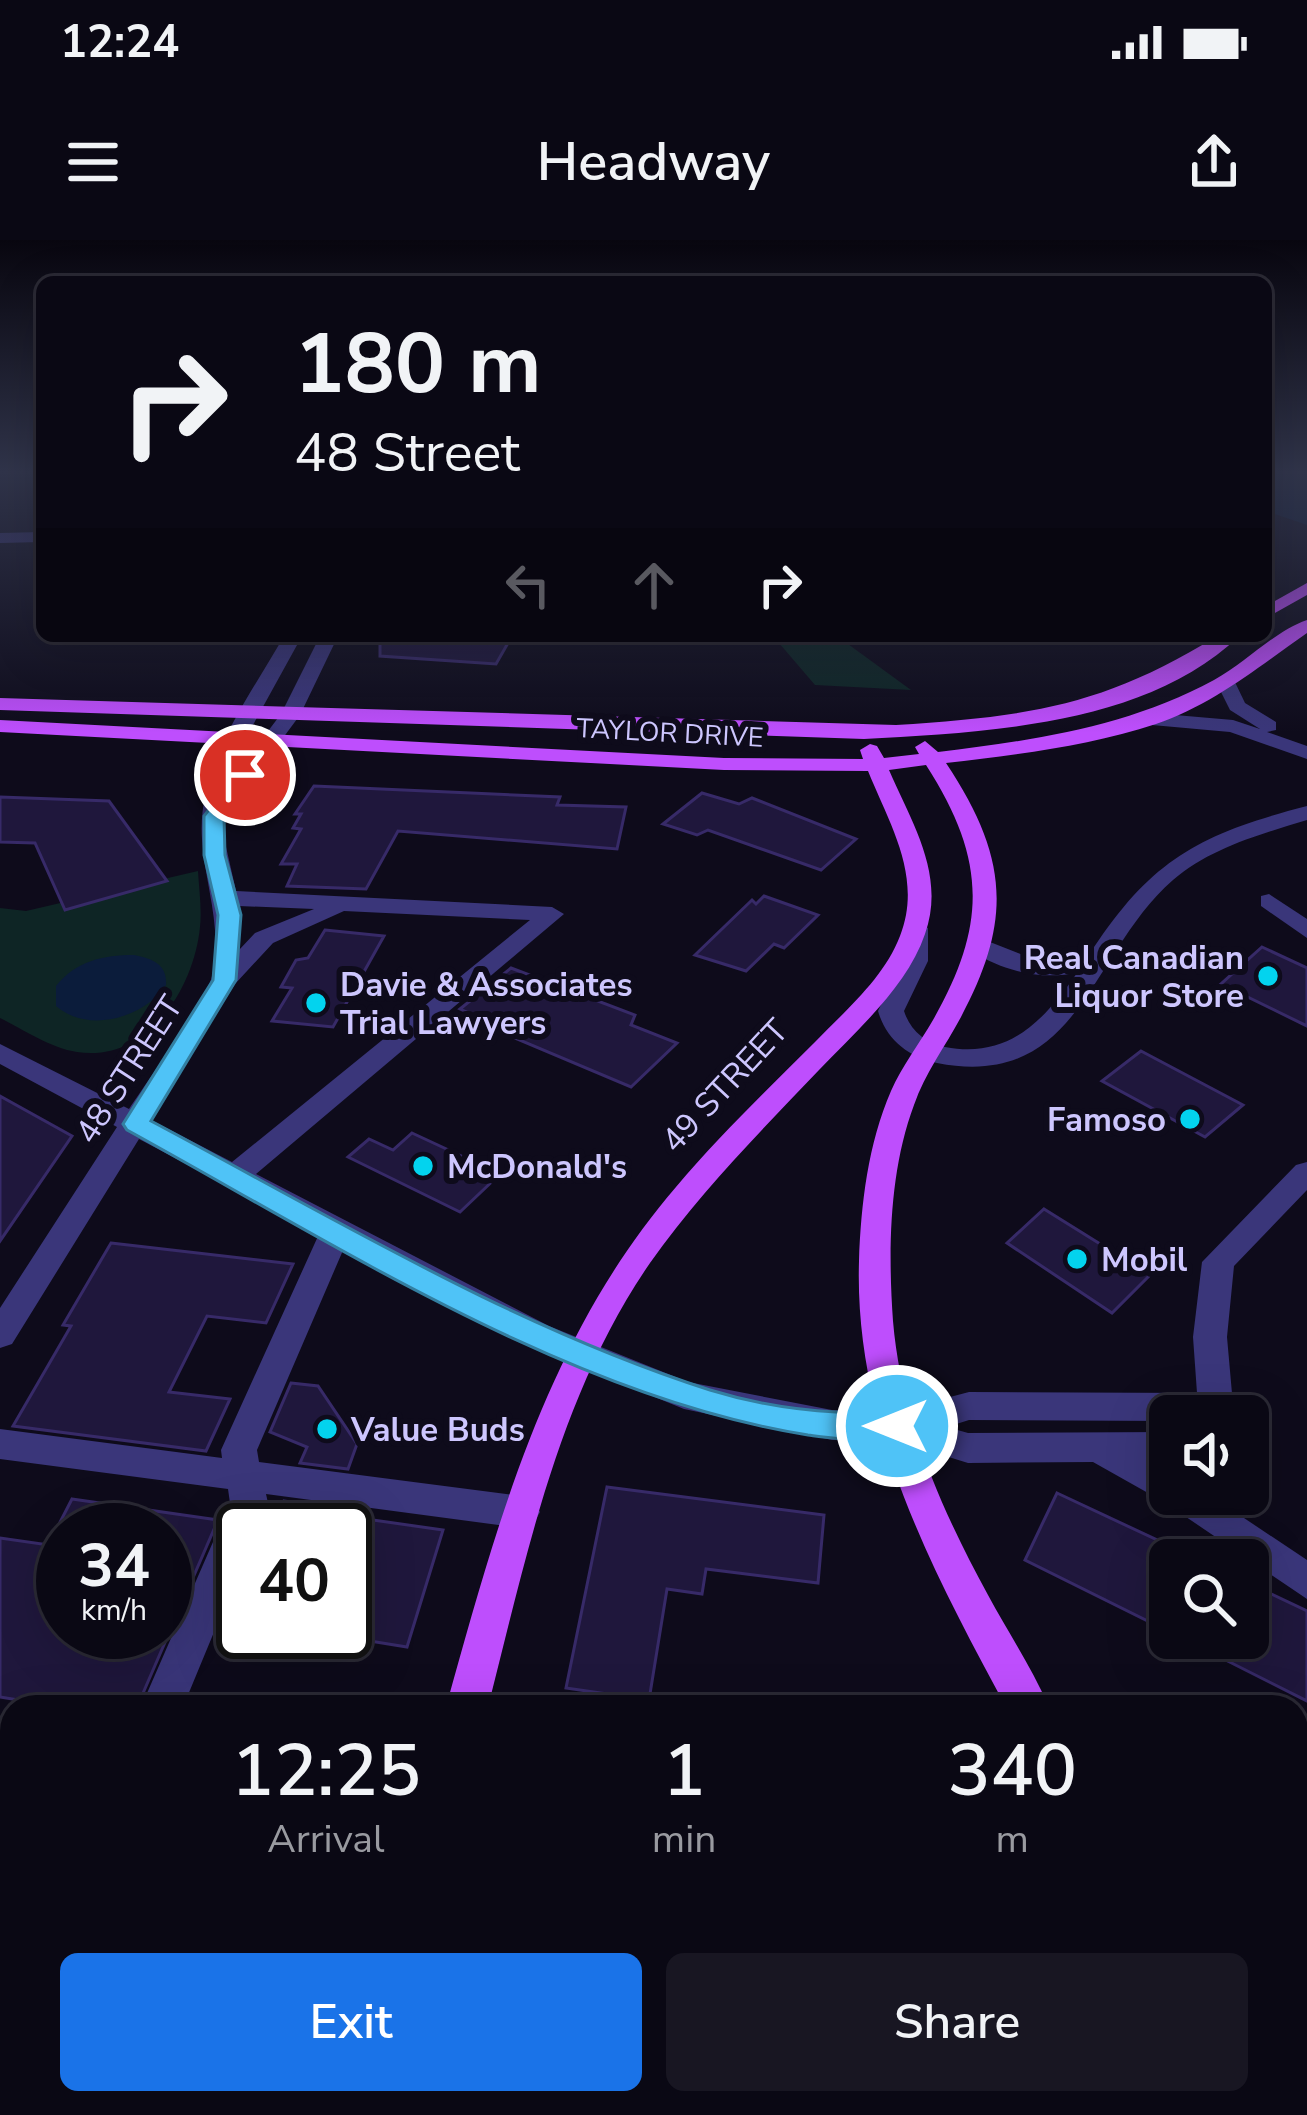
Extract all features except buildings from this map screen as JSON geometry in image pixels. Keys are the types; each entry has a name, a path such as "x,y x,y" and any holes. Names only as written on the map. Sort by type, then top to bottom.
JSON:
{"main road":[{"path":"1272,609 1307,588"},
{"name":"TAYLOR DRIVE","path":"0,726 724,764 876,765 1061,740 1152,719 1226,682 1307,625"},
{"name":"TAYLOR DRIVE","path":"0,704 864,733 1025,717 1118,695 1219,642"},
{"path":"914,730 961,802 988,873 989,901 981,947 892,1126 880,1183 874,1269 879,1347 912,1478 943,1552 1021,1695"},
{"name":"49 STREET","path":"469,1695 541,1438 576,1354 624,1271 688,1193 883,986 916,928 922,884 918,864 864,733"}],"street":[{"name":"48 STREET","path":"0,1335 225,980 230,937 227,898 215,855 216,790 236,735 290,642"},
{"path":"214,816 290,715 326,642"},
{"path":"1226,682 1237,706 1249,717 1307,743"},
{"path":"1152,719 1233,726 1307,752"},
{"path":"916,928 915,961 891,1011 898,1029 927,1051 983,1063 1025,1050 1085,981 1094,961 1141,899 1173,869 1220,842 1307,813"},
{"path":"227,898 552,914 233,1177"},
{"path":"1270,901 1307,931"},
{"path":"225,980 264,938 306,918 354,907"},
{"path":"981,947 1035,968 1072,969 1094,961"},
{"path":"0,1053 576,1354 717,1405 832,1425 897,1426 968,1448 1149,1446"},
{"path":"1215,1395 1210,1337 1218,1262 1307,1172"},
{"path":"168,1695 249,1503 238,1450 335,1232"},
{"path":"897,1426 969,1406 1149,1410"},
{"path":"0,1444 520,1512"},
{"path":"1093,1445 1149,1477"},
{"path":"1232,1515 1307,1582"}],"green space":[{"path":"778,642 845,642 911,690 815,685"},
{"path":"198,871 201,920 196,951 177,997 145,1034 125,1046 77,1052 0,1018 0,908 26,911"}],"water":[{"path":"134,955 157,964 166,978 166,985 144,1006 99,1020 84,1019 56,1006 56,986 81,965"}],"place":[{"name":"Real Canadian Liquor Store","path":"1268,976"},
{"name":"Davie & Associates Trial Lawyers","path":"316,1003"},
{"name":"Famoso","path":"1190,1119"},
{"name":"McDonald's","path":"423,1166"},
{"name":"Mobil","path":"1077,1259"},
{"name":"Value Buds","path":"327,1429"}],"route":[{"path":"245,775 214,816 215,855 230,915 225,980 136,1124 383,1257 576,1354 628,1375 717,1405 764,1415 832,1425 897,1426"}]}
